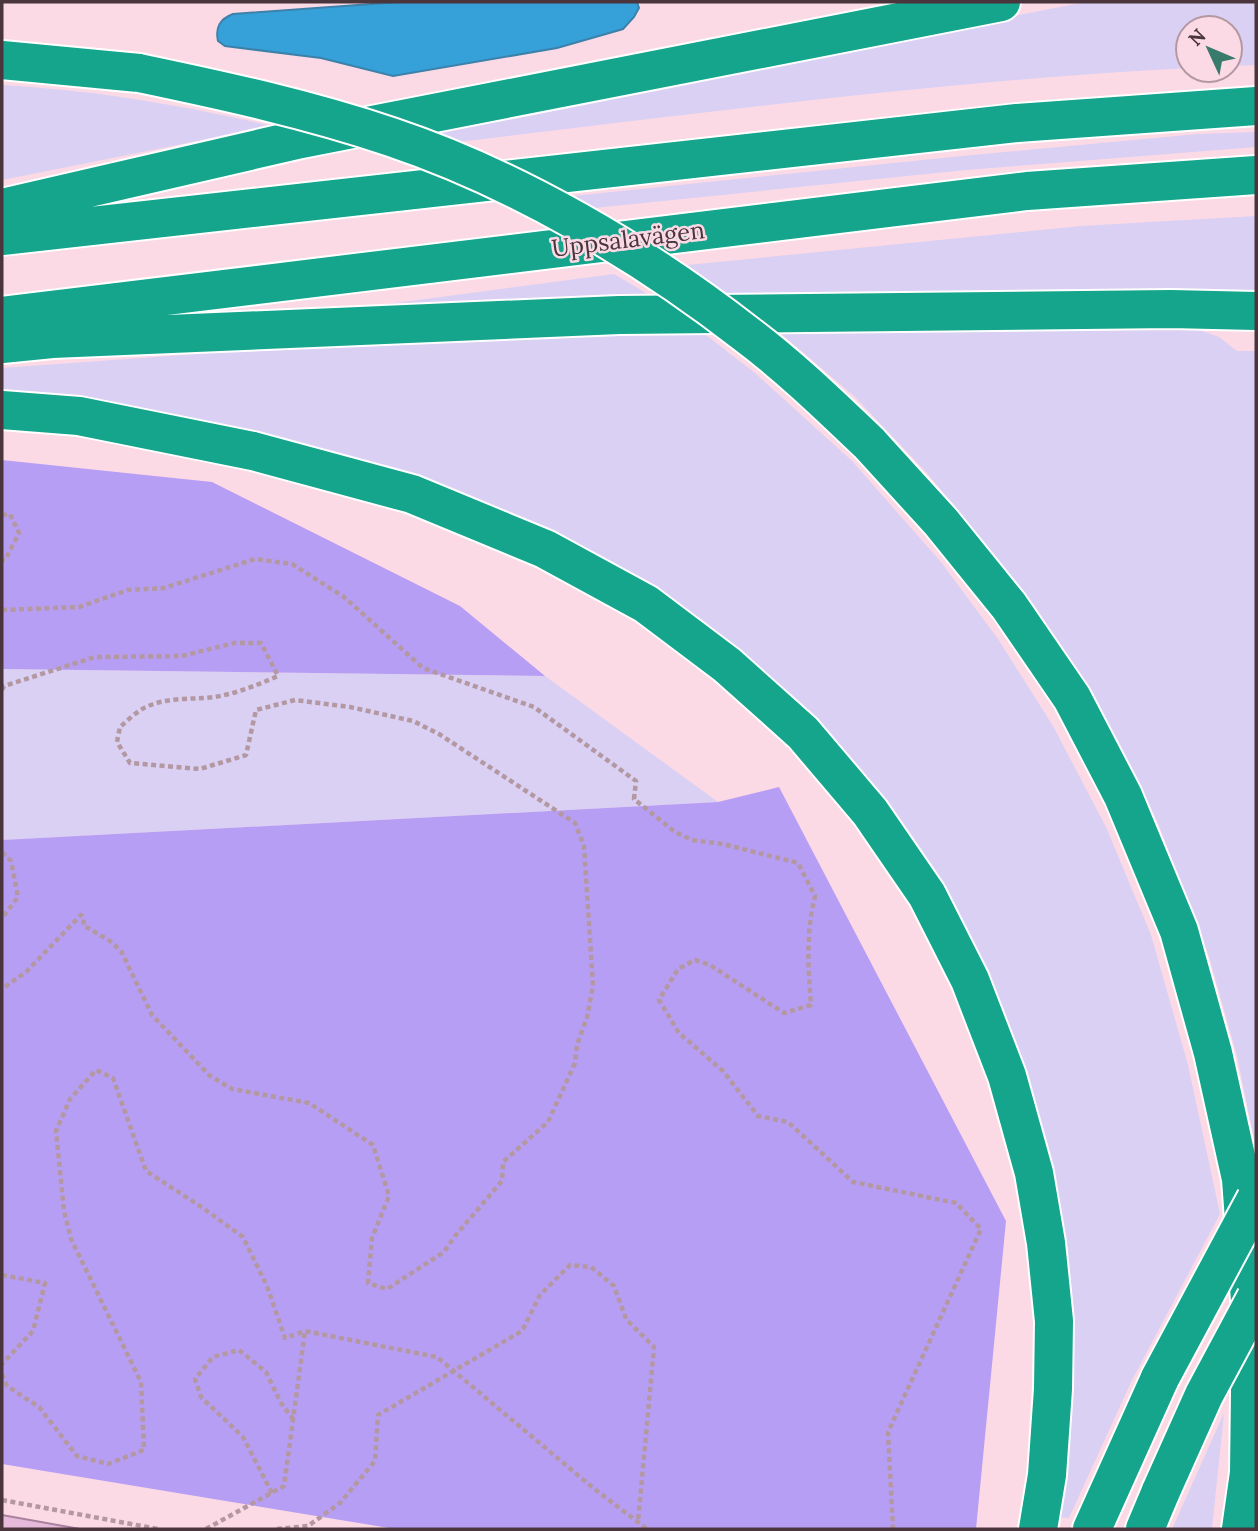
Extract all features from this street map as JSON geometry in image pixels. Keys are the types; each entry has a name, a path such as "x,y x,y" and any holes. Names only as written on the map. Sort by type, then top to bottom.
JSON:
{"highway":[{"path":"2,208 301,139 1001,2"},
{"path":"2,61 139,73 287,104 393,138 483,174 576,221 671,279 747,334 810,387 869,443 940,522 1009,606 1072,698 1123,796 1179,931 1213,1053 1241,1179 1251,1314 1249,1473 1241,1529"},
{"path":"2,236 1017,122 1256,106"},
{"name":"Uppsalavägen","path":"2,316 1027,191 1256,175"},
{"path":"2,344 65,338 619,315 1171,309 1256,311"},
{"path":"2,410 79,416 253,451 412,494 545,549 646,604 727,665 803,733 870,812 927,895 970,980 1007,1076 1034,1173 1046,1243 1054,1321 1054,1389 1047,1475 1038,1529"},
{"path":"1092,1529 1160,1378 1256,1199"},
{"path":"1145,1529 1204,1395 1256,1298"}],"path":[{"path":"2,515 10,514 19,533 5,560 2,560"},
{"path":"2,610 79,607 128,590 164,588 255,559 292,564 344,597 423,668 534,707 636,781 634,799 675,832 692,840 723,844 798,863 815,896 810,915 807,954 811,1005 784,1013 710,965 695,960 678,968 659,1000 679,1032 723,1070 758,1116 788,1122 853,1182 956,1203 981,1229 888,1432 893,1529"},
{"path":"2,690 4,686 95,657 182,656 234,643 261,643 278,676 247,690 205,698 164,701 144,707 120,727 117,742 130,763 200,769 246,755 256,710 295,700 350,707 413,721 439,734 576,823 584,846 593,986 587,1017 577,1045 575,1063 548,1122 503,1162 502,1181 444,1252 387,1289 368,1283 372,1238 389,1196 373,1145 309,1104 232,1089 209,1075 152,1015 121,951 83,925 84,919 81,915 26,972 2,989"},
{"path":"2,852 11,860 18,897 2,919"},
{"path":"2,1374 7,1386 39,1407 77,1456 108,1464 144,1450 141,1382 71,1240 64,1212 56,1130 70,1099 96,1070 113,1078 146,1171 243,1237 267,1286 285,1338 306,1331 437,1357 647,1529"},
{"path":"277,1529 308,1526 340,1503 375,1461 378,1415 522,1331 540,1295 570,1265 591,1267 614,1286 626,1319 654,1347 638,1522"},
{"path":"2,1275 45,1283 33,1331 2,1364"},
{"path":"206,1529 285,1486 306,1331"},
{"path":"272,1493 243,1437 201,1397 195,1379 213,1357 239,1350 266,1372 281,1403 293,1419"},
{"path":"2,1500 158,1529"}],"shaded area":[{"path":"1086,2 1256,2 1256,65 1244,65 1244,14 1174,14 1174,69 913,89 457,142 428,130"},
{"path":"2,85 137,100 272,126 2,180"},
{"path":"1256,132 1256,147 966,170 594,208 573,196 962,156 1198,134"},
{"path":"1256,216 1256,296 729,296 687,265 1081,226"},
{"path":"614,274 656,299 381,308 381,305"},
{"path":"772,326 1194,328 1219,337 1237,351 1256,351 1256,1149 1237,1056 1208,953 1157,821 1100,708 1034,605 927,473 854,396"},
{"path":"697,328 755,373 852,461 941,562 998,639 1053,726 1106,827 1151,935 1188,1065 1220,1214 1132,1380 1069,1518 1057,1517 1051,1171 1022,1060 973,943 894,816 616,568 2,392 2,368 351,343"},
{"path":"2,460 212,482 460,606 545,676 2,669"},
{"path":"2,669 545,676 718,802 2,840"},
{"path":"779,787 1006,1221 976,1529 395,1529 2,1464 2,840 718,802"},
{"path":"1224,1413 1212,1529 1172,1529"}],"water":[{"path":"399,2 637,2 639,8 623,29 557,48 393,76 321,58 225,46 218,41 219,24 233,14"}],"building":[{"path":"2,1515 80,1529 2,1529"}]}
